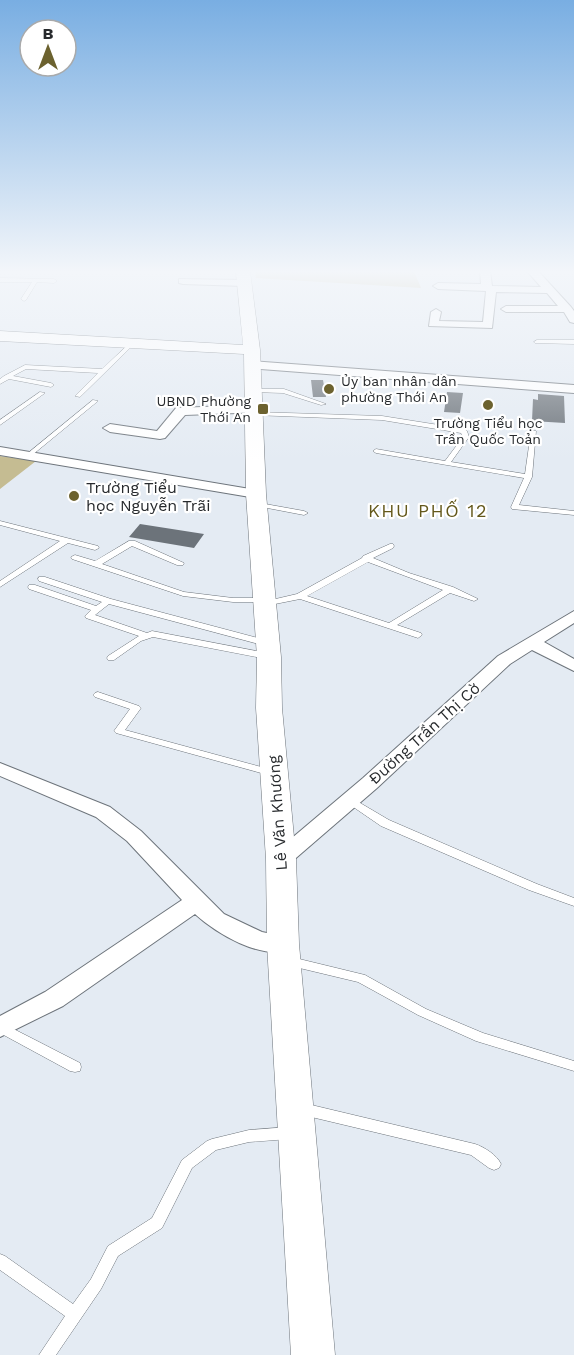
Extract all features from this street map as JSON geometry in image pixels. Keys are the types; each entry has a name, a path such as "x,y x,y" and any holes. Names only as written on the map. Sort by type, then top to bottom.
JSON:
{"main road":[{"name":"Lê Văn Khương","path":"249,334 253,386 256,499 281,859 284,952 313,1355"},
{"path":"0,336 131,344 253,386"}],"street":[{"path":"110,428 160,435 181,411 253,386 574,389"},
{"path":"0,451 256,499"},
{"name":"Đường Trần Thị Cờ","path":"281,859 350,800 504,660 574,616"},
{"path":"534,643 574,666"},
{"path":"9,773 103,812 134,836 216,920 284,952"},
{"path":"0,1028 54,999 196,902"}],"lane":[{"path":"537,342 574,342"},
{"path":"78,396 131,344"},
{"path":"3,380 25,367 103,371"},
{"path":"3,380 51,385"},
{"path":"253,386 284,391 323,404"},
{"path":"253,386 382,418 464,431 466,437 446,464"},
{"path":"0,423 42,393"},
{"path":"29,455 95,400"},
{"path":"534,432 528,477 515,507 574,513"},
{"path":"375,451 528,477"},
{"path":"256,499 304,513"},
{"path":"0,524 95,548"},
{"path":"0,585 66,541"},
{"path":"96,564 132,543 180,563"},
{"path":"75,557 183,594 264,602 300,596 390,546"},
{"path":"366,558 398,573 474,599"},
{"path":"24,569 108,601 268,650"},
{"path":"32,587 97,609"},
{"path":"390,626 450,589"},
{"path":"300,596 418,635"},
{"path":"108,601 89,616 145,635 157,634 268,650"},
{"path":"111,658 145,635"},
{"path":"98,695 136,708 119,731 274,774"},
{"path":"350,800 385,823 533,887 574,902"},
{"path":"284,952 361,978 422,1012 480,1037 574,1066"},
{"path":"0,1028 75,1067"},
{"path":"47,1355 96,1284 113,1251 157,1223 187,1164 212,1145 249,1136 296,1120 475,1150 494,1164"},
{"path":"0,1261 75,1314"}],"shaded area":[{"path":"0,456 36,461 0,489"}],"building":[{"name":"Ủy ban nhân dân phường Thới An","path":"311,380 323,380 326,397 313,397"},
{"path":"447,392 463,393 460,413 444,412"},
{"path":"538,394 564,396 565,423 532,421 533,399 538,400"},
{"path":"140,524 204,534 194,548 129,537"}],"place":[{"name":"Ủy ban nhân dân phường Thới An","path":"329,389"},
{"name":"Trường Tiểu học Trần Quốc Toản","path":"488,405"},
{"name":"UBND Phường Thới An","path":"263,409"},
{"name":"Trường Tiểu học Nguyễn Trãi","path":"74,496"}],"district":[{"name":"KHU PHỐ 12","path":"428,511"}]}
